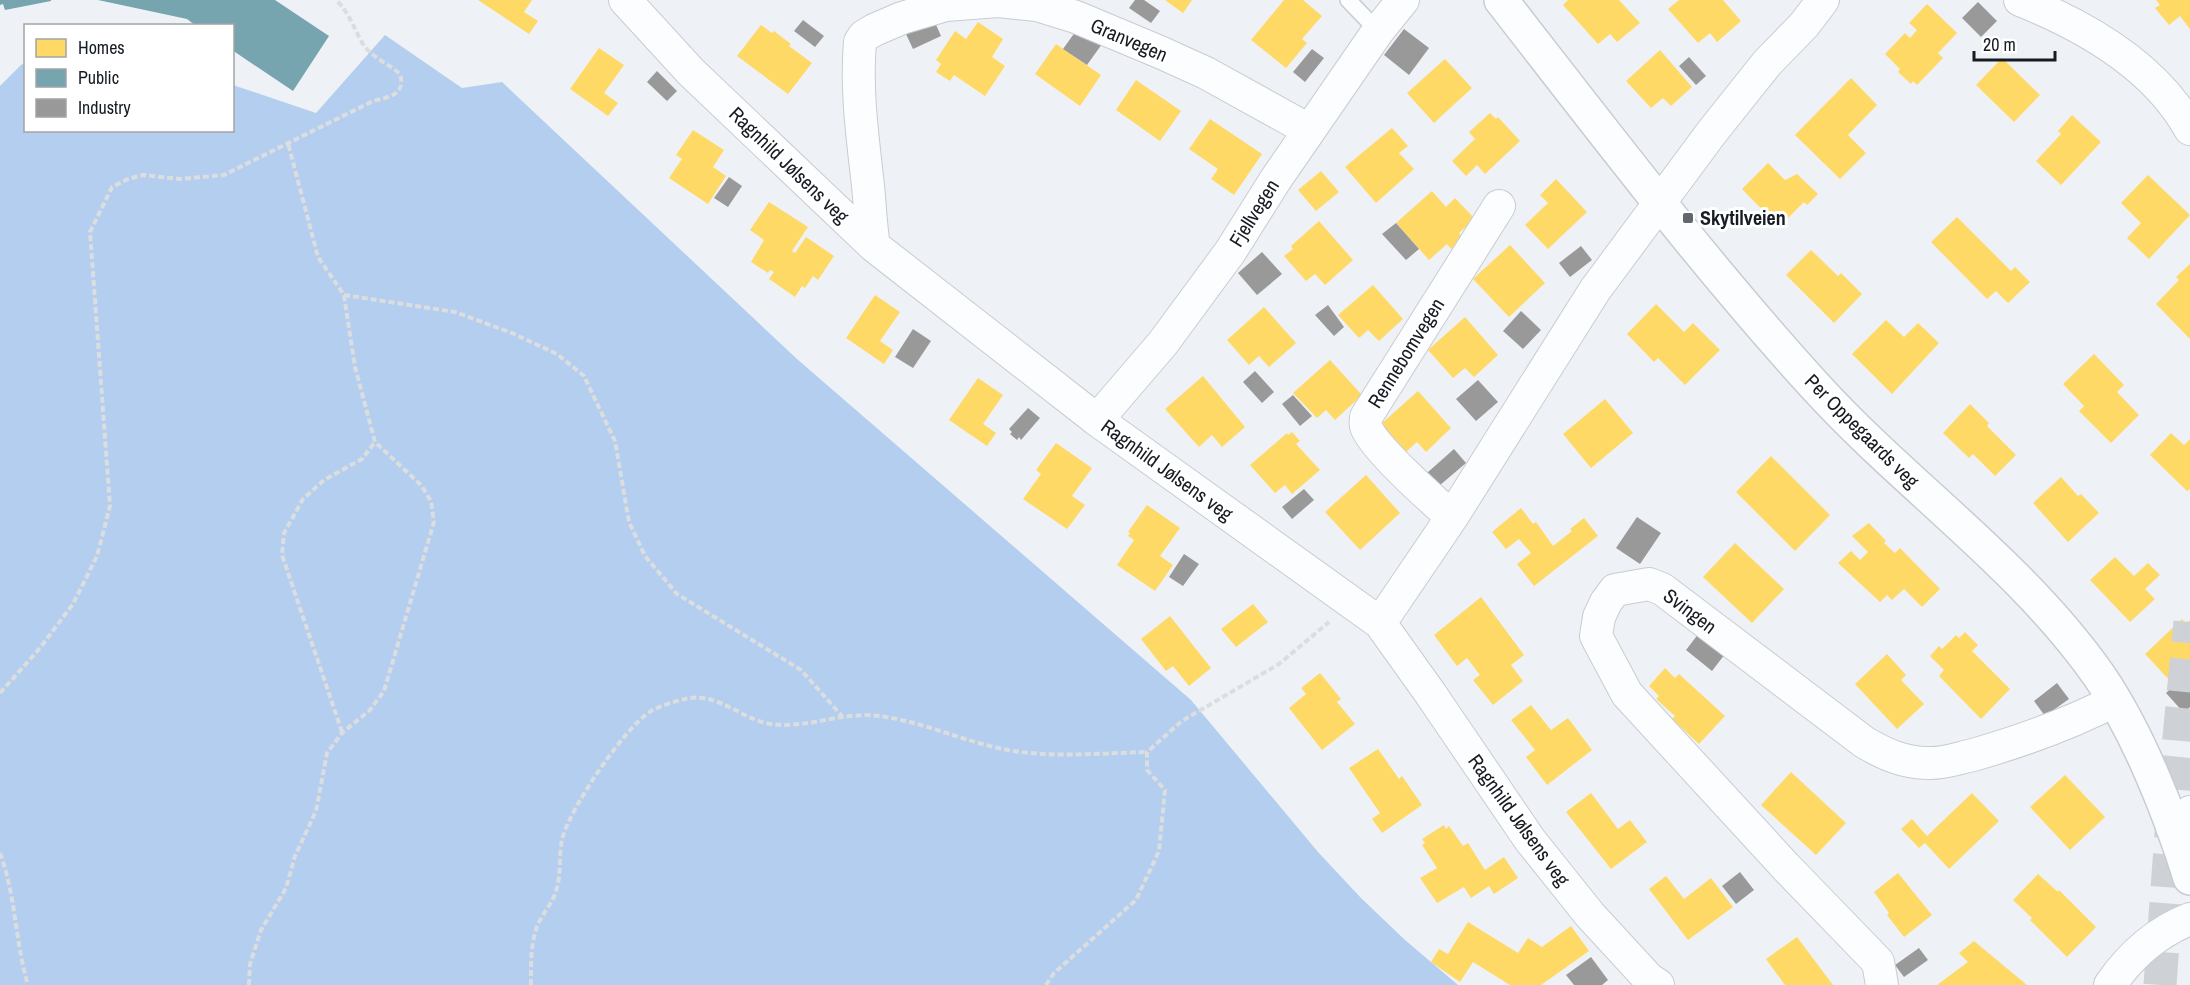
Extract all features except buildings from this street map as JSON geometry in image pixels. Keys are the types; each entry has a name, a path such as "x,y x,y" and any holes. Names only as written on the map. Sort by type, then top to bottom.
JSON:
{"street":[{"name":"Ragnhild Jølsens veg","path":"625,0 692,72 874,246 1097,420 1380,623 1530,840 1590,915 1658,985"},
{"name":"Fjellvegen","path":"1097,420 1163,342 1230,252 1309,130 1402,0"},
{"name":"Per Oppegaards veg","path":"1501,0 1658,202 1818,389 1885,456 1990,554 2043,608 2090,664 2114,701 2145,763 2181,820 2190,878"},
{"path":"1380,623 1452,517 1595,290 1658,202 1767,63 1804,25 1823,0"},
{"path":"2020,0 2050,12 2094,36 2150,78 2188,121"},
{"name":"Granvegen","path":"874,246 860,123 858,87 860,42 864,36 874,30 946,5 998,1 1037,5 1076,17 1206,73 1309,130"},
{"name":"Rennebomvegen","path":"1452,517 1421,490 1372,438 1365,427 1366,417 1499,206"},
{"name":"Svingen","path":"1882,985 1878,962 1786,867 1628,694 1596,636 1599,617 1606,602 1616,590 1634,585 1649,584 1662,589 1864,742 1886,755 1903,760 1930,764 1977,754 2031,737 2114,701"},
{"path":"2110,985 2135,954 2169,929 2190,919"}],"lane":[{"path":"1348,0 1378,31"}],"path":[{"path":"0,693 40,648 73,604 98,556 110,506 90,232 100,210 112,187 128,179 143,176 180,179 224,175 373,101 394,96 399,91 402,81 400,74 364,46 347,14 336,0"},
{"path":"249,985 250,964 261,930 286,888 296,856 316,811 327,753 342,733 370,710 384,691 434,522 431,501 422,485 375,442 356,367 344,295 318,257 288,143"},
{"path":"344,295 455,312 512,333 557,354 584,376 615,441 629,522 645,556 677,594 801,670 842,717"},
{"path":"342,733 282,555 284,533 303,499 324,480 362,459 375,442"},
{"path":"531,985 532,947 538,925 556,891 563,836 586,789 627,734 651,711 688,698 709,699 736,709 754,720 771,724 796,724 842,717 877,715 911,721 998,748 1032,753 1147,752 1182,721 1279,664 1353,602"},
{"path":"1046,985 1054,973 1136,900 1159,851 1165,790 1147,770 1147,752"},
{"path":"0,853 15,912 22,966 28,985"}],"shaded area":[{"path":"385,35 462,88 502,82 797,359 1191,700 1318,852 1361,898 1405,940 1458,985 0,985 0,86 24,64 24,132 234,132 234,85 316,113"}],"tunnel":[{"path":"2160,985 2175,779 2190,622"}],"place":[{"name":"Skytilveien","path":"1688,218"}]}
